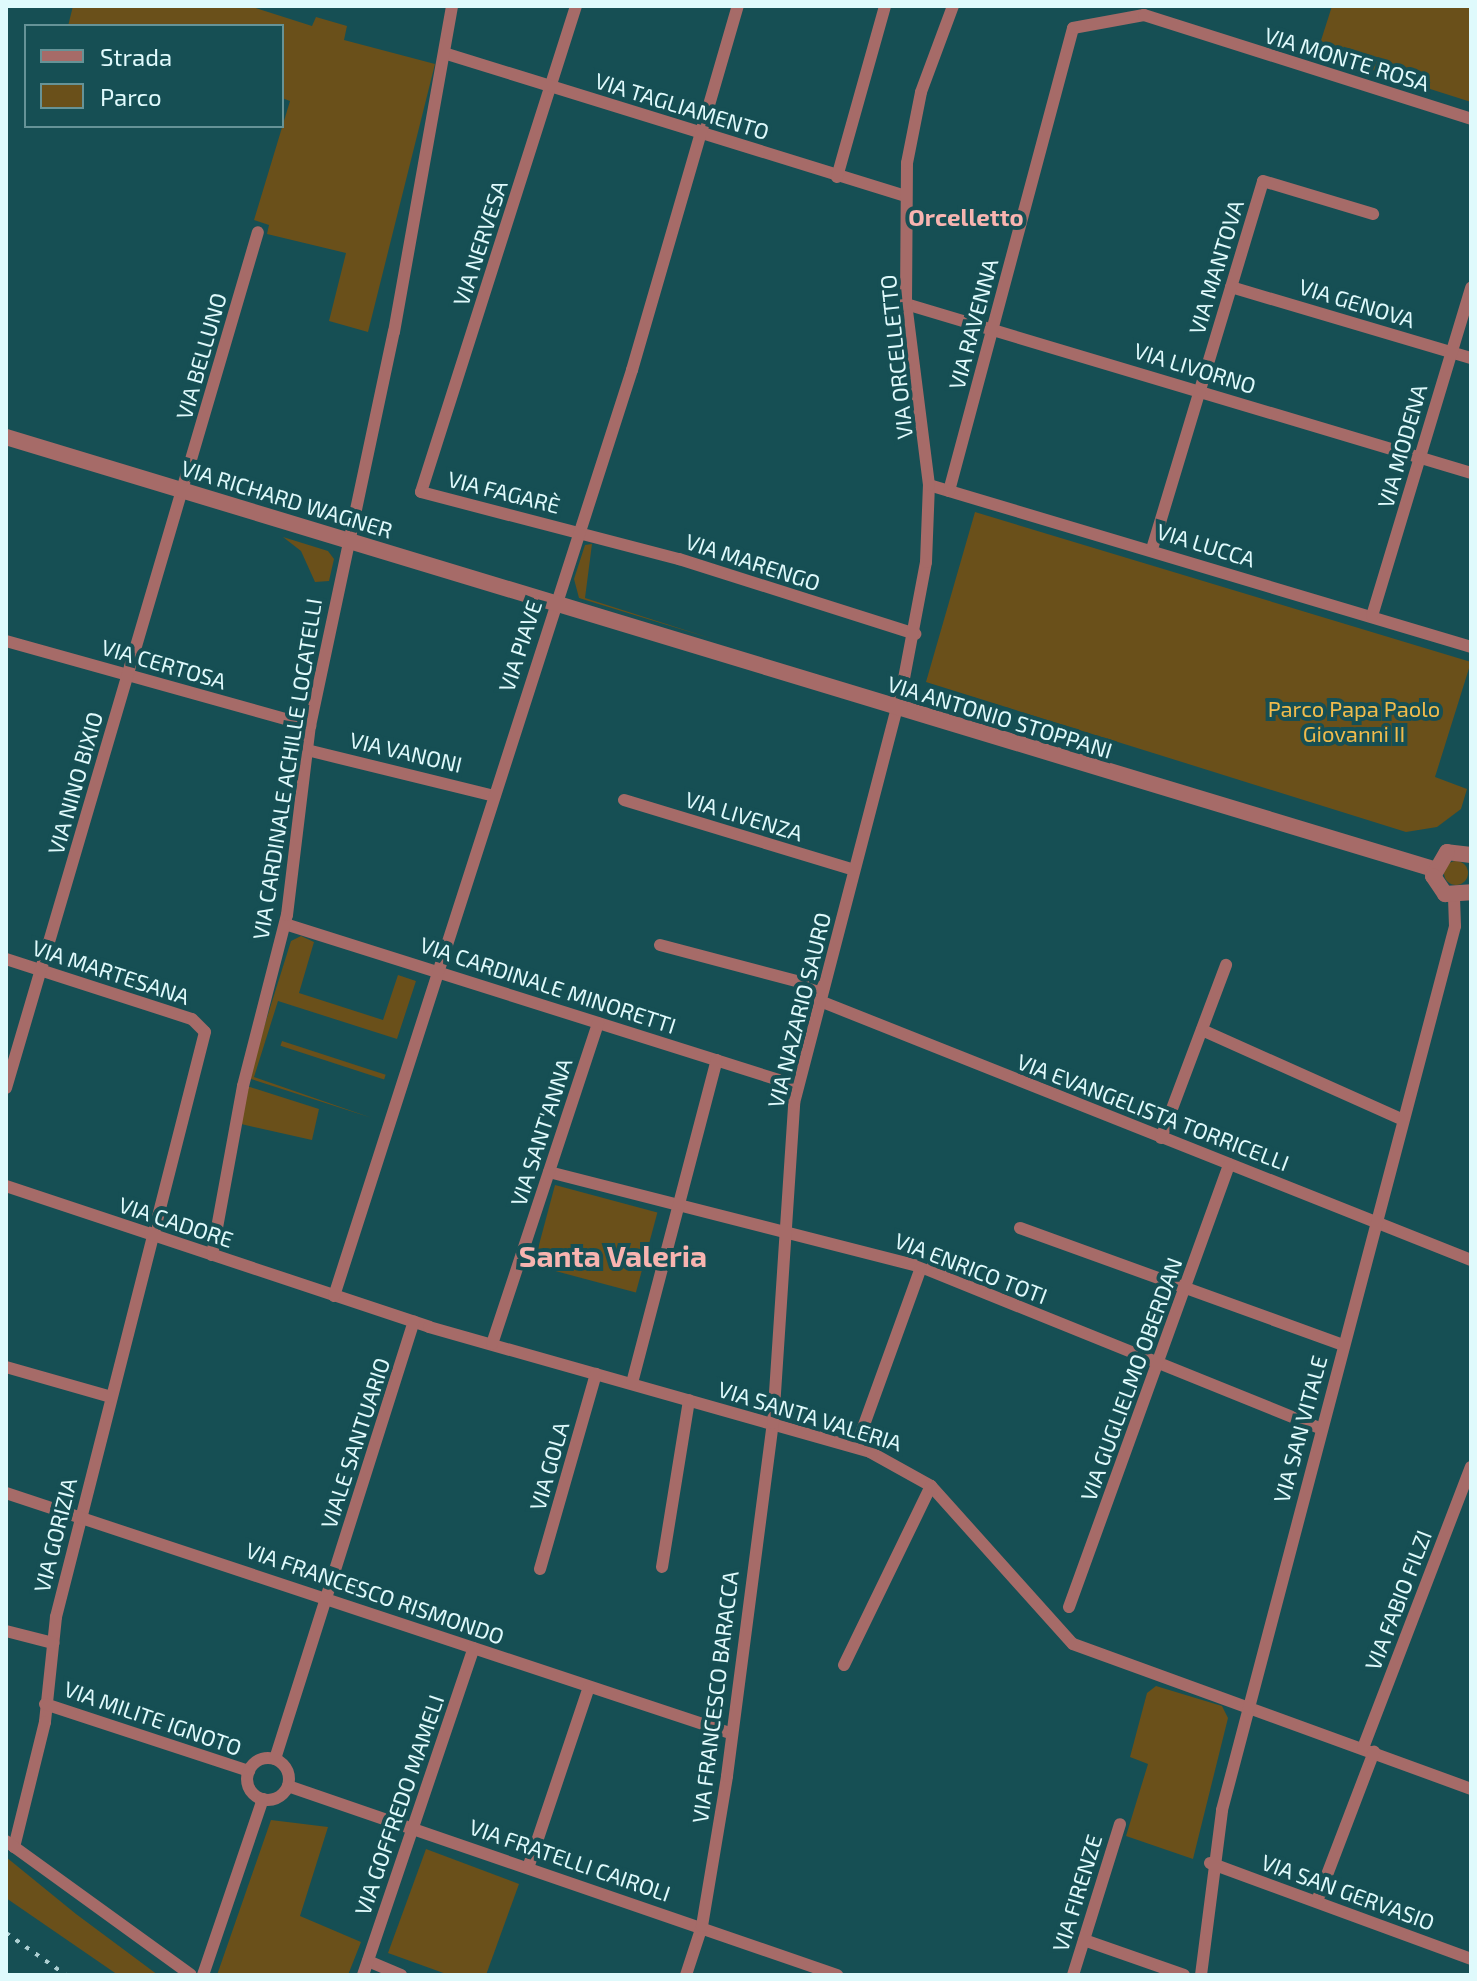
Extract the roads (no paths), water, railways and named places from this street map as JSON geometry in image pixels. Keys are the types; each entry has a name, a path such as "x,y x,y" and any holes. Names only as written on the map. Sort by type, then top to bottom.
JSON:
{"street":[{"name":"VIA CARDINALE ACHILLE LOCATELLI","path":"212,1255 243,1086 285,924 310,726 447,54 452,6"},
{"name":"VIA NERVESA","path":"421,492 576,6"},
{"name":"VIA PIAVE","path":"334,1296 632,370 697,129 738,6"},
{"path":"837,177 885,6"},
{"name":"VIA ORCELLETTO","path":"896,709 915,634 929,485 906,304 906,196 918,104 953,6"},
{"name":"VIA MONTE ROSA","path":"1073,28 1144,15 1471,119"},
{"name":"VIA RAVENNA","path":"949,491 1073,28"},
{"name":"VIA TAGLIAMENTO","path":"447,54 906,196"},
{"name":"VIA MANTOVA","path":"1152,549 1263,181 1373,214"},
{"name":"VIA BELLUNO","path":"183,490 258,232"},
{"name":"VIA GENOVA","path":"1231,287 1471,358"},
{"name":"VIA MODENA","path":"1372,616 1471,288"},
{"name":"VIA LIVORNO","path":"906,304 1471,473"},
{"name":"VIA RICHARD WAGNER","path":"6,437 555,603"},
{"name":"VIA LUCCA","path":"929,485 1152,549 1471,647"},
{"name":"VIA NINO BIXIO","path":"6,1088 183,490"},
{"name":"VIA FAGARÈ","path":"421,492 578,531"},
{"name":"VIA MARENGO","path":"578,531 915,634"},
{"name":"VIA ANTONIO STOPPANI","path":"555,603 896,709 1433,869"},
{"name":"VIA CERTOSA","path":"6,641 310,726"},
{"name":"VIA NAZARIO SAURO","path":"773,1423 783,1235 798,1086 896,709"},
{"name":"VIA VANONI","path":"307,750 494,796"},
{"name":"VIA LIVENZA","path":"624,800 854,870"},
{"path":"1463,895 1439,889 1433,869 1447,852 1470,852"},
{"name":"VIA SAN VITALE","path":"1201,1975 1210,1863 1319,1428 1344,1345 1463,895"},
{"name":"VIA CARDINALE MINORETTI","path":"285,924 798,1086"},
{"name":"VIA EVANGELISTA TORRICELLI","path":"660,945 822,994 1161,1138 1376,1218 1471,1260"},
{"name":"VIA MARTESANA","path":"6,959 203,1026"},
{"path":"1161,1138 1226,965"},
{"name":"VIA SANT'ANNA","path":"492,1344 598,1023"},
{"name":"VIA GORIZIA","path":"10,1844 45,1704 53,1643 81,1514 203,1026"},
{"path":"1202,1030 1403,1120"},
{"path":"632,1383 717,1060"},
{"name":"VIA GUGLIELMO OBERDAN","path":"1069,1607 1229,1164"},
{"name":"VIA ENRICO TOTI","path":"549,1172 783,1235 921,1267 1319,1428"},
{"name":"VIA CADORE","path":"6,1186 334,1296"},
{"path":"1020,1228 1344,1345"},
{"path":"856,1447 921,1267"},
{"name":"VIA SANTA VALERIA","path":"334,1296 414,1322 856,1447 931,1486 1059,1634 1471,1789"},
{"name":"VIALE SANTUARIO","path":"275,1759 414,1322"},
{"path":"6,1367 111,1397"},
{"name":"VIA GOLA","path":"540,1569 596,1374"},
{"path":"662,1567 689,1400"},
{"name":"VIA FRANCESCO BARACCA","path":"686,1975 702,1926 773,1423"},
{"name":"VIA FABIO FILZI","path":"1317,1901 1368,1750 1471,1467"},
{"path":"844,1665 931,1486"},
{"name":"VIA FRANCESCO RISMONDO","path":"6,1493 81,1514 730,1733"},
{"path":"6,1631 53,1643"},
{"name":"VIA GOFFREDO MAMELI","path":"363,1975 474,1648"},
{"path":"528,1868 589,1687"},
{"name":"VIA MILITE IGNOTO","path":"45,1704 249,1771"},
{"path":"275,1759 287,1770 288,1786 279,1797 263,1799 248,1786 249,1771 257,1761 275,1759"},
{"name":"VIA FRATELLI CAIROLI","path":"288,1786 702,1926 817,1972 837,1975"},
{"path":"203,1975 263,1799"},
{"name":"VIA FIRENZE","path":"1073,1975 1120,1824"},
{"path":"10,1844 191,1975"},
{"name":"VIA SAN GERVASIO","path":"1210,1863 1471,1959"},
{"path":"1084,1940 1184,1975"},
{"path":"368,1961 401,1975"}],"railway":[{"path":"6,1933 66,1975"}],"district":[{"name":"Orcelletto","path":"966,217"},
{"name":"Santa Valeria","path":"613,1255"}],"park label":[{"name":"Parco Papa Paolo Giovanni II","path":"1354,720"}]}
